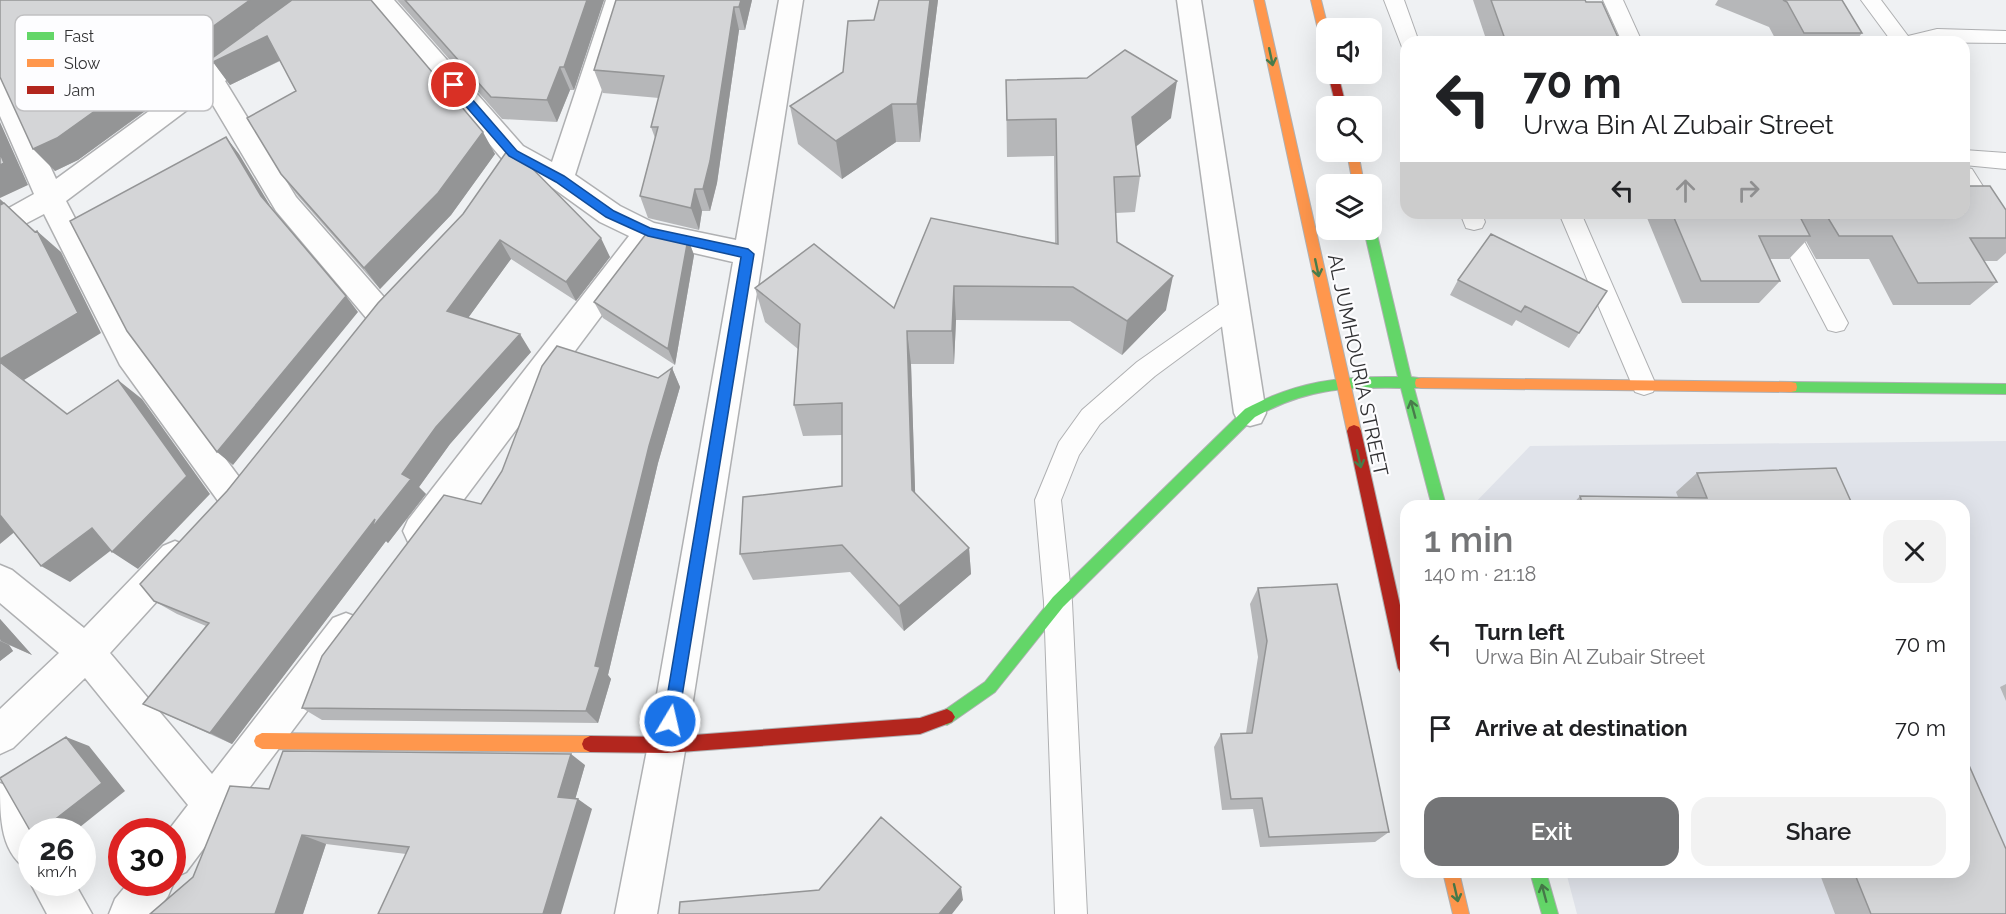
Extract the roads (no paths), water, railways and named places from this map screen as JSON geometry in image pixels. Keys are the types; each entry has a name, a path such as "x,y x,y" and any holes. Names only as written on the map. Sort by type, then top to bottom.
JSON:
{"street":[{"path":"213,79 317,0"},
{"path":"380,0 513,153 560,179 610,214 648,232 748,254"},
{"path":"560,179 618,0"},
{"path":"636,914 667,745 791,0"},
{"path":"1189,0 1250,413"},
{"name":"AL JUMHOURIA STREET","path":"1259,0 1341,382 1400,642"},
{"path":"1316,0 1320,18"},
{"path":"213,82 286,204 379,312"},
{"path":"0,86 50,198 131,356 233,495"},
{"path":"0,226 50,198 169,111"},
{"path":"494,180 513,153"},
{"path":"405,552 648,232"},
{"name":"AL JUMHOURIA STREET","path":"1372,240 1406,384 1437,500"},
{"path":"357,339 402,288"},
{"path":"262,741 667,745 920,726 945,718 990,687 1058,602 1250,413 1277,396 1308,386 1341,382 2006,389"},
{"path":"0,735 86,652 233,495 255,467"},
{"path":"0,581 86,652 213,806"},
{"path":"186,840 362,609"},
{"path":"0,803 18,831"},
{"path":"1452,878 1461,914"},
{"path":"1540,878 1550,914"},
{"path":"59,896 71,914"},
{"path":"130,914 144,896"}],"lane":[{"path":"1394,0 1407,36"},
{"path":"1613,0 1629,36"},
{"path":"1871,0 1898,36"},
{"path":"1933,36 2006,37"},
{"path":"1970,158 2006,161"},
{"path":"1970,184 2006,241"},
{"path":"1573,219 1644,385"},
{"path":"1781,219 1836,323"},
{"path":"1071,914 1058,602 1048,500 1068,450 1091,417 1130,383 1234,305"}]}
